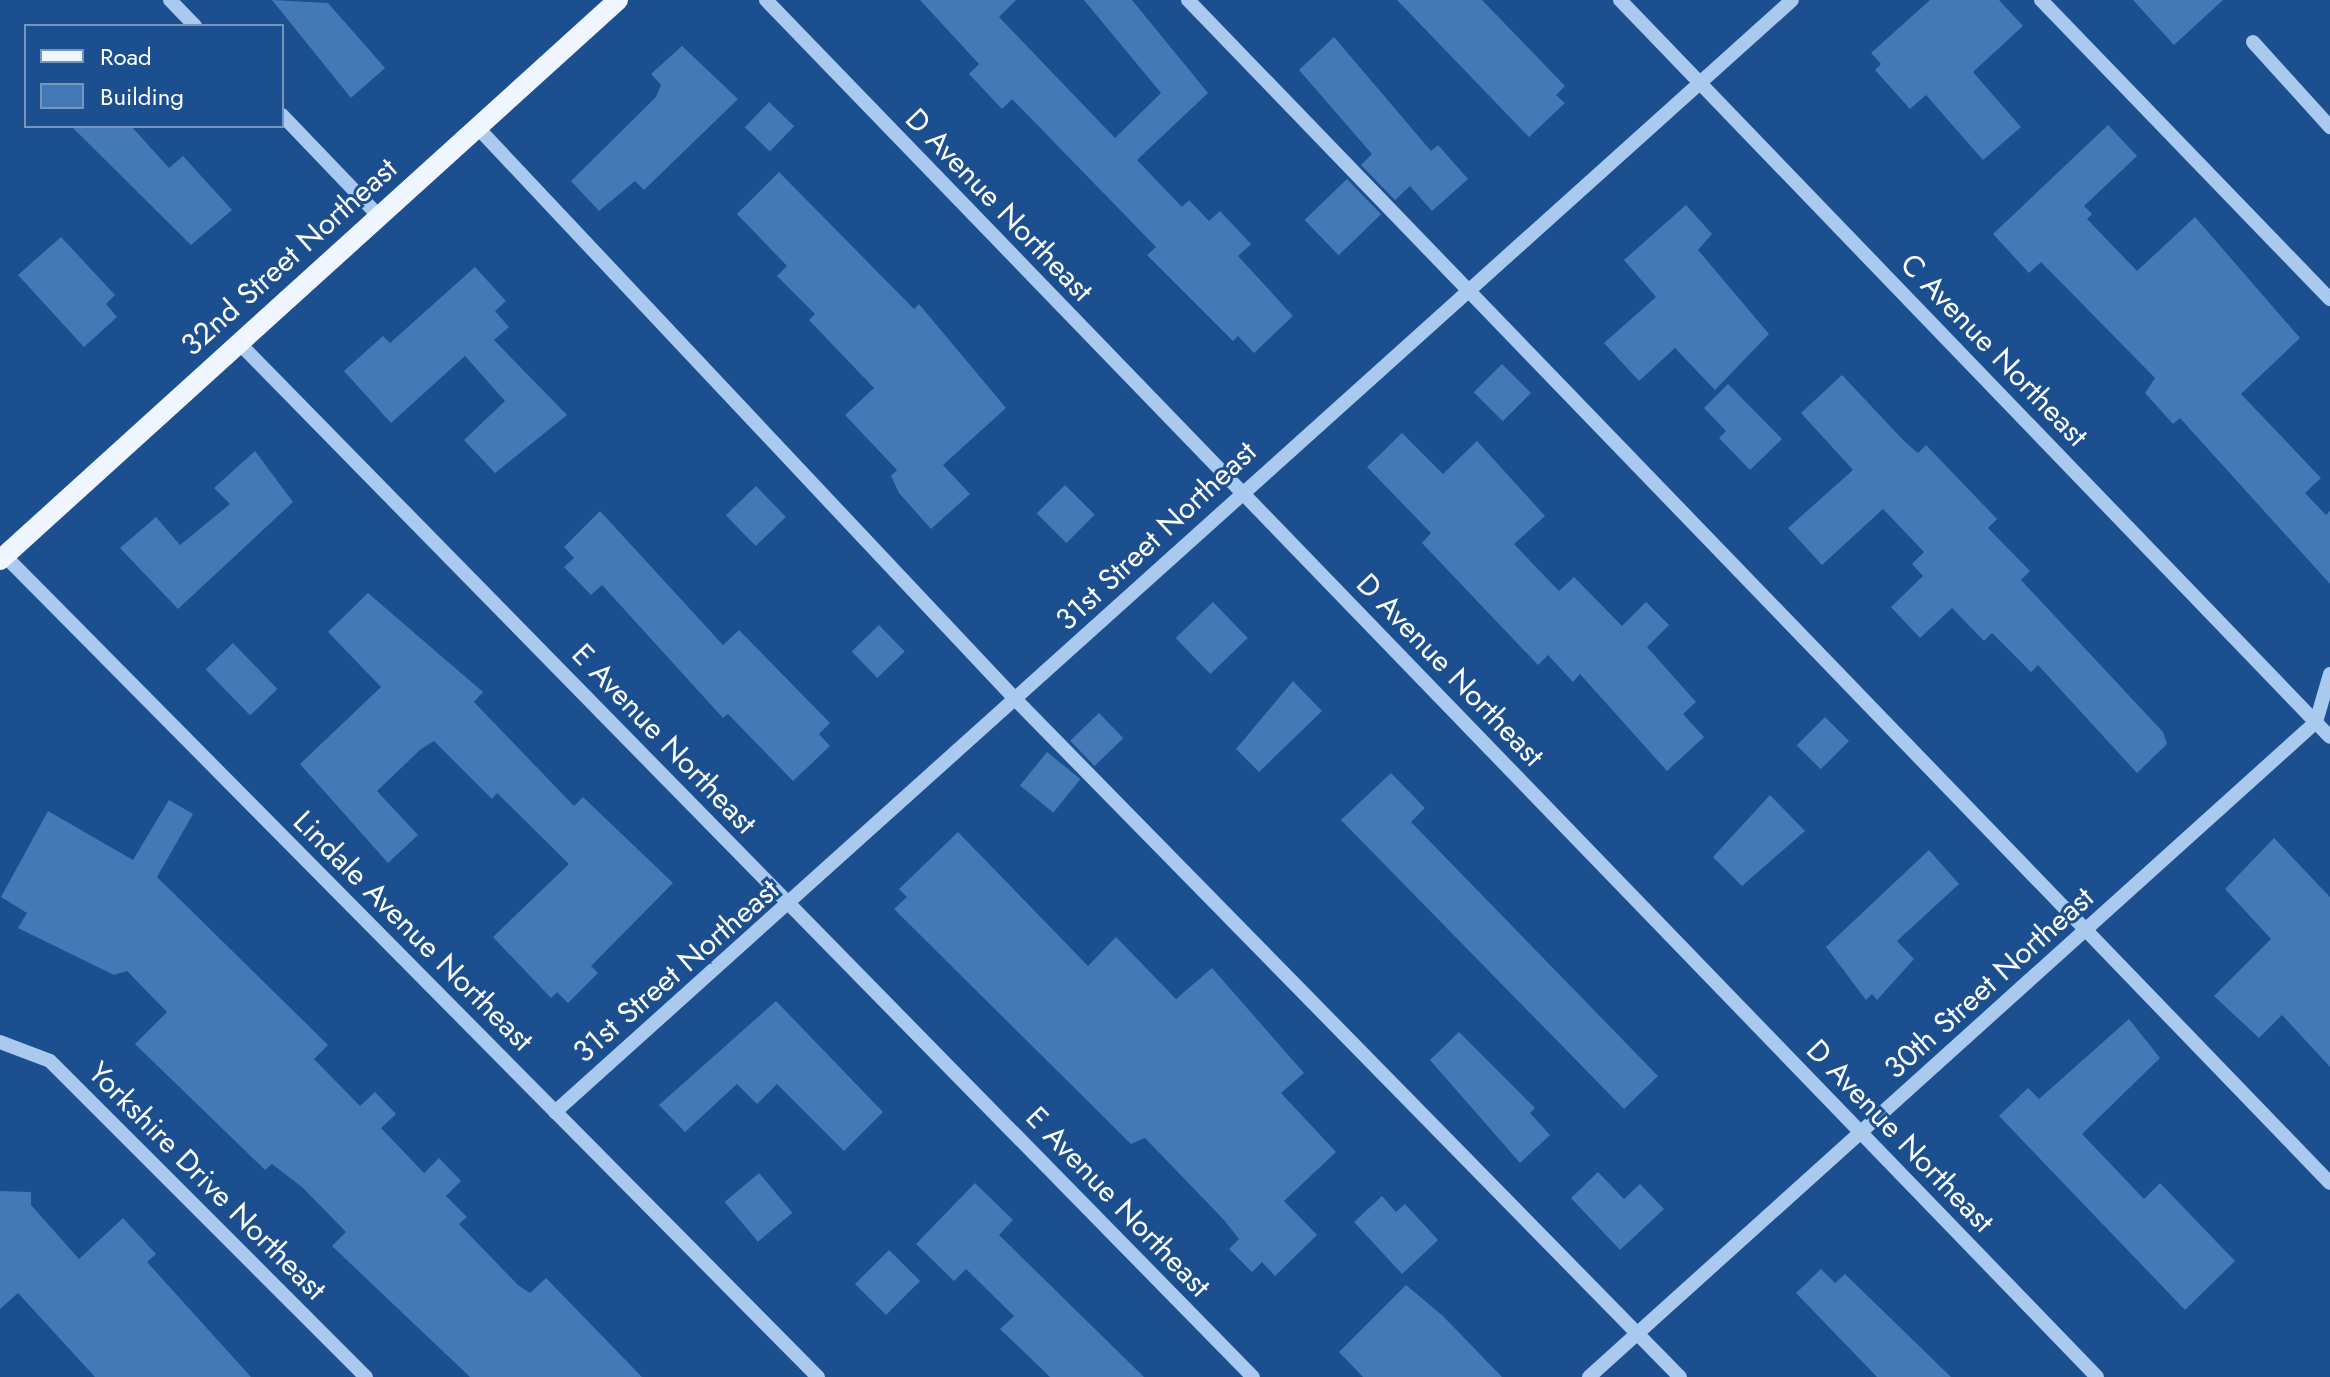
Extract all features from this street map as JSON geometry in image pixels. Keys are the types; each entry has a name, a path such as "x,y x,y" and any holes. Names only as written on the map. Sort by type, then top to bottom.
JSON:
{"main road":[{"name":"32nd Street Northeast","path":"2,558 618,0"}],"street":[{"path":"170,0 193,24"},
{"name":"D Avenue Northeast","path":"766,0 2097,1377"},
{"path":"1188,0 1468,285 2330,1183"},
{"name":"C Avenue Northeast","path":"1620,0 2330,737"},
{"name":"31st Street Northeast","path":"555,1112 1017,701 1241,491 1468,285 1792,0"},
{"path":"2041,0 2330,299"},
{"path":"2253,42 2330,127"},
{"path":"284,117 379,216"},
{"path":"478,128 1017,701 1680,1377"},
{"name":"E Avenue Northeast","path":"239,343 1253,1377"},
{"name":"Lindale Avenue Northeast","path":"2,558 818,1377"},
{"path":"2316,722 2330,674"},
{"name":"30th Street Northeast","path":"1589,1377 2316,722"},
{"name":"Yorkshire Drive Northeast","path":"0,1042 50,1061 366,1377"}],"building":[{"path":"272,0 328,3 385,68 351,98"},
{"path":"920,0 1016,0 999,17 1115,138 1161,93 1084,0 1132,0 1208,93 1137,160 1182,207 1189,200 1209,221 1220,211 1251,244 1238,256 1293,316 1254,353 1238,336 1233,341 1147,255 1156,247 1012,99 1002,109 969,74 979,64"},
{"path":"1397,0 1482,0 1565,86 1556,95 1565,103 1529,137"},
{"path":"1930,0 1999,0 2023,26 1973,72 2021,127 1983,160 1926,95 1910,109 1875,70 1881,64 1871,53"},
{"path":"2133,0 2223,0 2174,45"},
{"path":"1334,37 1431,151 1438,145 1468,179 1432,211 1410,186 1395,200 1361,165 1372,154 1299,70"},
{"path":"682,46 738,99 644,190 635,181 599,211 571,181 656,97 661,85 651,74"},
{"path":"769,102 794,126 770,151 745,127"},
{"path":"2108,125 2137,156 2084,206 2092,214 2087,219 2137,271 2195,217 2300,338 2241,394 2321,478 2305,493 2326,515 2330,511 2330,584 2180,418 2173,424 2145,393 2155,378 2041,262 2029,273 1993,234"},
{"path":"73,128 133,128 169,168 183,156 232,210 191,245"},
{"path":"779,172 914,309 919,304 1006,408 943,465 970,494 931,529 899,493 891,476 897,470 845,415 874,388 809,320 815,314 777,276 787,266 737,214"},
{"path":"1347,179 1381,214 1339,255 1305,220"},
{"path":"1686,205 1712,234 1698,250 1769,334 1715,390 1675,348 1639,381 1604,343 1656,297 1624,260"},
{"path":"61,237 115,295 106,304 117,317 84,347 18,275"},
{"path":"475,267 506,301 495,311 509,327 494,340 567,415 495,473 464,440 505,401 465,356 391,423 344,371 383,336 390,343"},
{"path":"1502,364 1531,393 1503,421 1474,392"},
{"path":"1842,375 1904,441 1918,453 1926,445 1997,519 1988,528 2030,571 2021,580 2163,732 2167,744 2137,773 2038,665 2031,672 1992,633 1984,641 1952,608 1920,638 1891,607 1923,576 1912,564 1924,552 1883,509 1822,565 1788,528 1853,470 1801,413"},
{"path":"1728,384 1782,439 1750,470 1719,438 1726,431 1704,408"},
{"path":"1402,433 1443,474 1477,441 1545,516 1514,544 1559,591 1574,577 1622,626 1646,602 1669,625 1647,647 1696,702 1683,714 1704,737 1667,771 1580,674 1573,682 1548,655 1538,665 1422,543 1431,533 1367,467"},
{"path":"255,451 293,502 178,609 120,548 156,517 180,545 230,504 214,488"},
{"path":"1065,485 1095,515 1066,543 1037,513"},
{"path":"756,486 786,517 756,546 726,515"},
{"path":"600,511 723,645 739,630 830,723 819,734 830,746 793,781 728,714 723,718 602,585 591,595 564,567 574,558 564,547"},
{"path":"368,593 483,692 474,702 574,806 583,797 673,883 591,966 598,973 568,1003 557,992 551,998 493,937 569,864 497,793 492,799 434,741 421,749 377,791 418,835 388,863 300,764 381,687 328,632"},
{"path":"1213,602 1248,638 1210,674 1176,638"},
{"path":"879,625 905,652 877,678 852,651"},
{"path":"233,643 277,689 250,715 206,669"},
{"path":"1293,681 1322,711 1259,772 1236,749"},
{"path":"1099,713 1123,738 1095,766 1070,741"},
{"path":"1825,717 1849,741 1821,769 1797,745"},
{"path":"1047,752 1080,779 1053,812 1020,785"},
{"path":"1391,773 1425,808 1411,822 1658,1076 1624,1109 1341,820"},
{"path":"1770,795 1805,831 1742,886 1713,857"},
{"path":"169,800 193,814 157,877 328,1045 314,1059 360,1106 375,1092 396,1114 381,1128 424,1173 439,1158 461,1181 446,1196 467,1217 459,1224 518,1285 530,1293 546,1278 642,1377 470,1377 332,1246 346,1232 302,1187 272,1164 265,1170 135,1044 167,1012 127,971 114,975 18,928 27,913 1,897 48,811 133,860"},
{"path":"958,832 1088,966 1116,937 1176,999 1212,968 1304,1073 1281,1093 1336,1152 1284,1201 1317,1235 1275,1276 1262,1262 1252,1272 1229,1249 1239,1239 1224,1220 1145,1138 1131,1144 894,909 907,897 899,889"},
{"path":"2274,838 2330,897 2330,1067 2282,1015 2259,1038 2214,996 2271,939 2225,889"},
{"path":"1929,850 1959,884 1897,941 1914,959 1877,1000 1872,994 1866,1000 1826,947"},
{"path":"776,1001 883,1112 844,1151 777,1084 757,1104 737,1084 685,1132 659,1105"},
{"path":"2129,1019 2160,1058 2082,1134 2144,1199 2160,1183 2235,1261 2185,1310 1999,1116 2028,1088 2039,1099"},
{"path":"1459,1032 1535,1108 1530,1113 1550,1135 1520,1163 1430,1060"},
{"path":"1598,1172 1624,1199 1640,1184 1664,1209 1620,1250 1571,1198"},
{"path":"759,1173 792,1213 758,1242 725,1202"},
{"path":"975,1183 1013,1220 999,1235 1144,1377 1050,1377 1000,1329 1014,1316 966,1269 954,1281 916,1244"},
{"path":"0,1191 31,1192 31,1205 79,1259 123,1218 156,1254 147,1262 251,1377 95,1377 18,1293 0,1309"},
{"path":"1382,1196 1396,1212 1405,1204 1438,1240 1402,1274 1354,1222"},
{"path":"889,1250 920,1281 886,1315 855,1284"},
{"path":"1821,1269 1835,1283 1845,1274 1951,1377 1877,1377 1796,1293"},
{"path":"1406,1285 1443,1316 1502,1377 1363,1377 1339,1352"}]}
